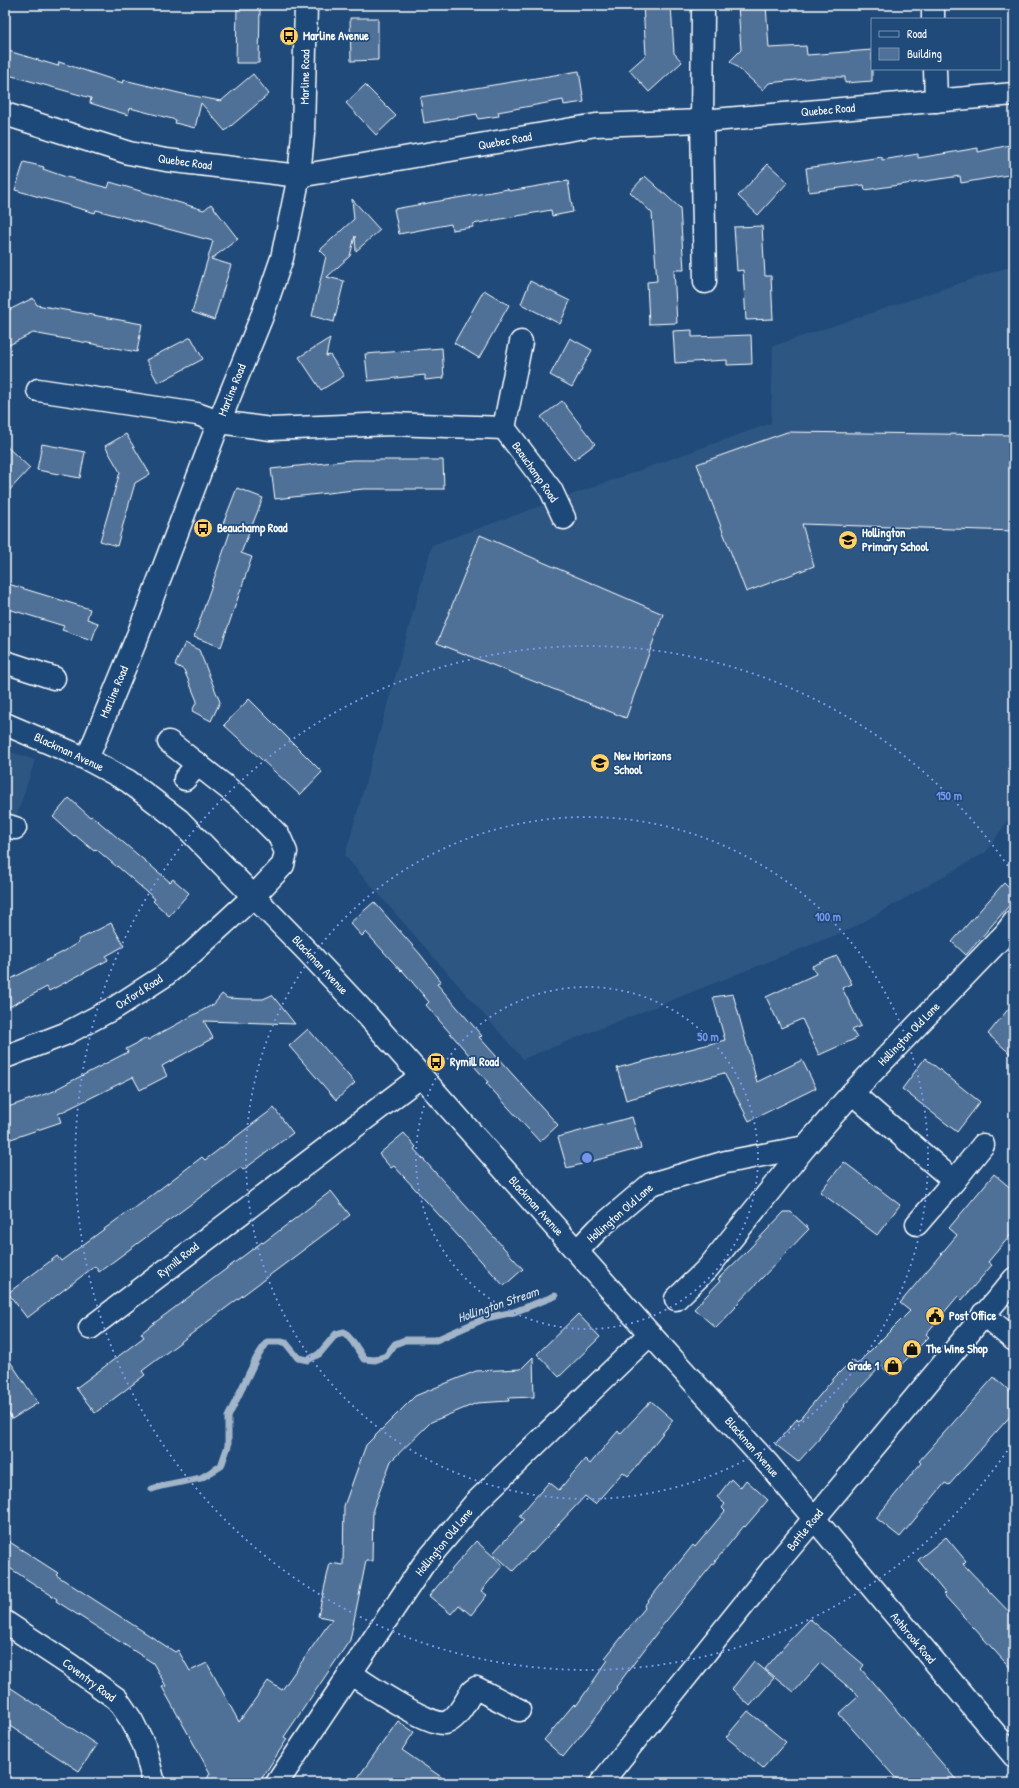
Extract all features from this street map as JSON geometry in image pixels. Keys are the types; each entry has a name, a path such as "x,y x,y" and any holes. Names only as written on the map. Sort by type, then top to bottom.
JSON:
{"street":[{"name":"Marline Road","path":"87,759 138,635 219,422 262,316 282,258 299,176 305,97 306,5"},
{"path":"933,5 934,18"},
{"path":"702,12 702,121 705,282"},
{"path":"935,70 936,101"},
{"name":"Quebec Road","path":"5,114 129,153 166,160 299,176 596,125 702,121 1014,94"},
{"path":"38,390 197,414 219,422 271,429 391,424 504,428 521,342"},
{"name":"Beauchamp Road","path":"504,428 551,490 564,518"},
{"path":"5,662 54,678"},
{"name":"Blackman Avenue","path":"5,724 87,759 128,781 179,820 254,896 366,1014 420,1077 769,1465 814,1519"},
{"path":"169,742 192,772 248,805 279,836 286,852 283,865 254,896"},
{"name":"Oxford Road","path":"5,1057 65,1034 116,1008 164,976 192,953 254,896"},
{"name":"Hollington Old Lane","path":"676,1299 708,1268 805,1147 852,1093 1005,934 1014,922"},
{"name":"Rymill Road","path":"90,1328 420,1077"},
{"path":"852,1093 954,1181"},
{"path":"917,1224 983,1145"},
{"name":"Hollington Old Lane","path":"576,1251 598,1229 651,1184 726,1162 805,1147"},
{"name":"Battle Road","path":"601,1783 814,1519 1014,1279"},
{"path":"984,1314 1014,1340"},
{"name":"Hollington Old Lane","path":"277,1783 423,1565 475,1504 650,1334"},
{"name":"Ashbrook Road","path":"814,1519 1014,1756"},
{"name":"Coventry Road","path":"5,1622 70,1664 117,1700 132,1721 144,1745 154,1783"},
{"path":"350,1674 434,1722 445,1722 454,1718 472,1691 476,1688 519,1710"}],"shaded area":[{"path":"1014,265 1014,811 986,852 851,929 523,1059 345,856 432,545 771,423 773,346"},
{"path":"5,750 35,760 15,821 5,817"}],"building":[{"path":"643,5 671,5 674,53 682,62 649,92 629,70 646,55"},
{"path":"738,5 766,5 769,48 806,46 807,55 871,50 872,81 845,83 845,77 823,77 769,83 763,90 730,61 741,50"},
{"path":"237,8 260,8 259,63 236,63"},
{"path":"350,18 378,18 378,60 351,61"},
{"path":"5,50 58,66 59,62 123,83 124,80 221,101 253,74 269,94 225,131 201,103 195,128 175,123 176,120 130,108 128,115 90,103 91,98 5,74"},
{"path":"579,71 584,102 564,105 563,100 498,112 499,116 478,119 477,114 424,123 420,97"},
{"path":"365,85 396,116 376,135 346,103"},
{"path":"1014,144 1014,174 961,183 960,176 865,190 864,185 809,192 806,168 882,157 882,160 918,154 918,158 978,148 978,152"},
{"path":"24,162 44,167 43,169 63,176 108,188 110,182 204,210 211,204 238,239 211,259 231,265 214,320 192,312 213,241 96,210 95,213 15,190"},
{"path":"768,164 788,182 758,215 738,196"},
{"path":"645,176 680,208 684,270 674,270 677,323 649,324 647,282 657,281 652,213 630,192"},
{"path":"568,181 573,212 552,216 551,210 473,224 473,227 452,230 451,224 399,234 394,209 508,189 509,191"},
{"path":"352,199 380,230 356,251 355,236 350,256 327,277 344,281 334,322 312,316 326,256 320,250 354,219"},
{"path":"762,226 765,276 771,276 773,319 746,320 743,270 737,271 734,227"},
{"path":"530,281 570,301 560,324 521,304"},
{"path":"484,290 509,305 479,358 454,343"},
{"path":"33,298 37,305 142,324 137,352 33,333 5,347 5,312"},
{"path":"692,330 692,337 751,335 752,364 727,365 727,360 675,363 673,331"},
{"path":"191,337 203,359 158,383 146,360"},
{"path":"330,338 326,356 330,355 344,376 321,390 299,357"},
{"path":"570,338 592,350 572,387 550,375"},
{"path":"442,348 444,378 425,380 425,375 368,381 365,354"},
{"path":"562,401 595,444 574,460 541,417"},
{"path":"787,432 1014,435 1014,531 802,524 814,566 746,592 697,464"},
{"path":"126,434 150,474 135,483 117,546 100,541 120,472 105,446"},
{"path":"42,444 85,452 80,478 37,470"},
{"path":"5,445 30,468 5,495"},
{"path":"352,460 443,460 444,489 363,489 275,499 271,469"},
{"path":"237,488 263,498 241,553 252,557 221,647 194,637 230,532 221,529"},
{"path":"480,535 663,614 626,718 437,643"},
{"path":"5,583 90,609 87,619 98,623 92,640 62,630 64,626 5,608"},
{"path":"185,643 199,650 220,702 211,721 192,711 197,701 184,670 175,665"},
{"path":"249,699 322,772 300,795 224,725"},
{"path":"69,798 170,882 173,879 189,893 169,916 153,901 155,899 117,866 96,849 94,851 75,835 74,836 53,817"},
{"path":"1004,883 1014,893 1014,900 966,955 952,942"},
{"path":"374,902 420,954 441,981 437,984 482,1036 479,1037 558,1125 540,1142 486,1083 488,1082 467,1058 469,1055 426,1005 429,1002 402,970 401,971 366,932 362,936 350,923"},
{"path":"111,923 124,946 106,956 108,960 49,991 47,987 5,1009 5,982 63,952 79,942 78,940"},
{"path":"837,956 852,984 842,988 861,1026 852,1030 857,1038 819,1055 802,1019 781,1028 766,997 816,974 812,966"},
{"path":"222,994 227,998 245,999 263,999 272,995 295,1024 204,1021 213,1038 162,1066 167,1076 140,1090 133,1077 58,1114 61,1122 5,1141 5,1108 57,1090 56,1089 128,1052 126,1049 147,1038 148,1040 214,1004"},
{"path":"733,994 757,1082 802,1060 816,1088 749,1121 724,1073 626,1100 617,1068 725,1040 713,997"},
{"path":"1014,1002 1014,1057 988,1034"},
{"path":"308,1029 355,1083 336,1100 289,1046"},
{"path":"925,1058 980,1102 957,1132 902,1089"},
{"path":"274,1108 293,1133 243,1170 241,1167 99,1272 95,1266 27,1318 8,1293 57,1256 61,1261 130,1210 131,1211 202,1157 205,1160"},
{"path":"632,1117 641,1148 567,1168 558,1137"},
{"path":"404,1133 416,1147 414,1149 523,1269 504,1286 394,1166 391,1168 379,1154"},
{"path":"844,1162 900,1205 877,1235 820,1192"},
{"path":"994,1174 1014,1191 1014,1231 988,1262 992,1265 962,1300 958,1296 926,1334 929,1337 891,1375 881,1366 844,1405 845,1406 819,1437 820,1438 798,1462 775,1444 797,1419 799,1420 835,1377 852,1360 857,1364 910,1311 900,1303 957,1235 949,1228"},
{"path":"331,1191 350,1215 142,1371 145,1375 95,1413 76,1388 144,1337 141,1333"},
{"path":"784,1212 791,1212 809,1229 735,1306 736,1307 716,1328 694,1309 720,1281 718,1279"},
{"path":"578,1314 600,1337 559,1377 537,1354"},
{"path":"5,1354 38,1403 12,1419 5,1408"},
{"path":"533,1357 534,1397 508,1398 509,1401 477,1403 431,1422 391,1461 373,1509 372,1561 366,1561 350,1640 284,1737 287,1739 259,1783 205,1783 210,1773 162,1687 166,1686 153,1663 56,1601 57,1599 5,1565 5,1539 58,1573 56,1575 175,1652 178,1650 190,1671 207,1663 239,1722 268,1681 282,1690 332,1619 318,1616 330,1563 343,1565 344,1506 366,1445 415,1396 476,1371 521,1369"},
{"path":"994,1377 1014,1395 1014,1412 949,1485 945,1483 900,1537 876,1518 921,1463 919,1461"},
{"path":"651,1401 673,1420 628,1476 623,1472 595,1504 585,1496 532,1553 531,1552 513,1571 493,1553 524,1520 519,1516 549,1482 559,1490 585,1459 590,1464 618,1431 620,1434"},
{"path":"731,1479 740,1488 746,1480 768,1500 745,1527 744,1526 662,1626 616,1687 617,1688 600,1712 563,1757 544,1740 574,1704 576,1706 608,1660 605,1658 645,1608 644,1606 693,1545 695,1547 725,1511 722,1508 725,1504 717,1497"},
{"path":"946,1537 966,1561 963,1564 1014,1617 1014,1672 943,1594 945,1593 918,1560"},
{"path":"476,1541 503,1565 481,1591 487,1595 471,1615 459,1605 451,1614 429,1596"},
{"path":"810,1619 864,1665 861,1669 959,1783 900,1783 839,1714 859,1696 820,1663 794,1692 765,1669"},
{"path":"754,1661 774,1678 750,1706 732,1689"},
{"path":"5,1684 97,1745 79,1771 5,1723"},
{"path":"748,1711 786,1742 763,1768 726,1737"},
{"path":"398,1721 414,1732 402,1750 450,1783 354,1783"}],"waterway":[{"name":"Hollington Stream","path":"152,1489 201,1478 221,1466 228,1446 228,1417 256,1359 267,1342 285,1342 298,1358 308,1360 319,1354 336,1334 344,1332 353,1342 364,1359 375,1360 386,1356 395,1344 405,1340 436,1340 486,1318 514,1312 555,1296"}],"place":[{"name":"Marline Avenue","path":"289,36"},
{"name":"Beauchamp Road","path":"203,528"},
{"name":"Hollington Primary School","path":"848,540"},
{"name":"New Horizons School","path":"600,763"},
{"name":"Rymill Road","path":"436,1062"},
{"name":"Post Office","path":"935,1316"},
{"name":"The Wine Shop","path":"912,1349"},
{"name":"Grade 1","path":"893,1366"}]}
